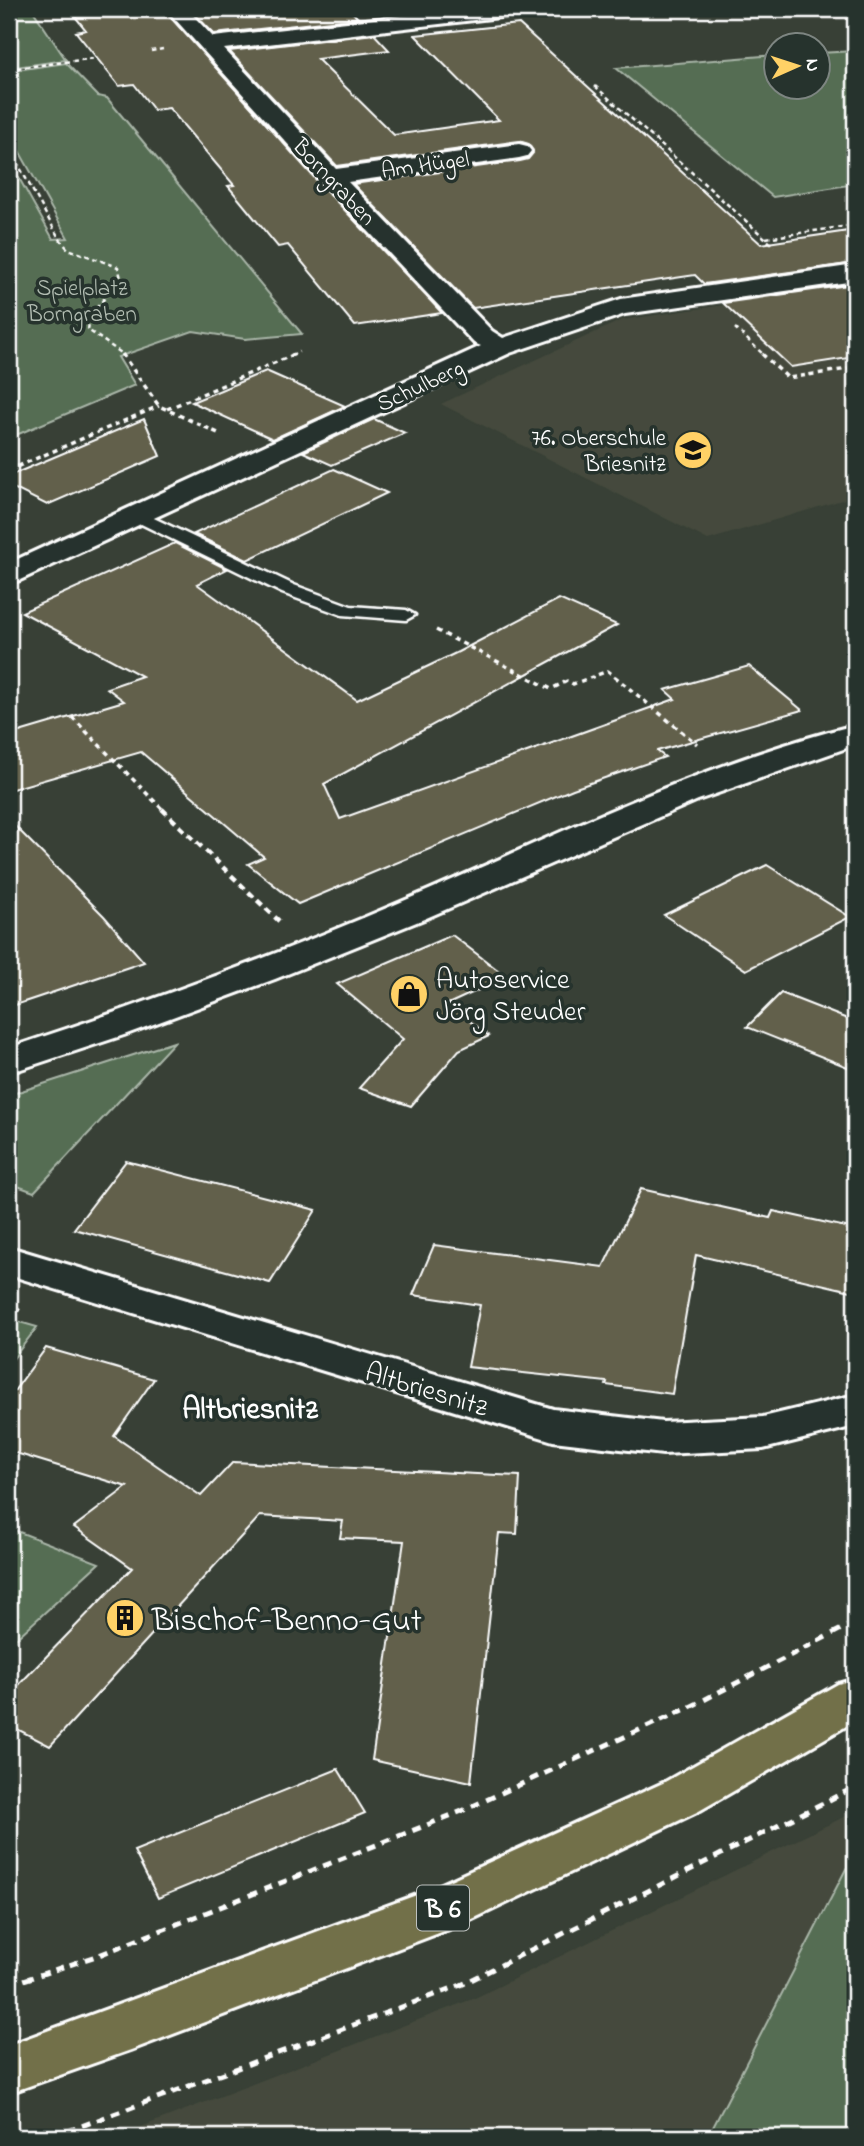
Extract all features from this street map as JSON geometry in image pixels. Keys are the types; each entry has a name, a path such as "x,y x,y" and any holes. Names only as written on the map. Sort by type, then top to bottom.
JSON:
{"main road":[{"name":"B 6","path":"9,2069 441,1909 681,1797 855,1698"}],"street":[{"name":"Borngraben","path":"176,9 330,177 483,337 501,347"},
{"path":"209,44 456,11 517,9"},
{"name":"Am Hügel","path":"330,177 519,151"},
{"name":"Schulberg","path":"9,574 501,347 621,307 855,273"},
{"path":"9,1061 99,1032 313,952 643,809 732,774 855,735"},
{"name":"Altbriesnitz","path":"9,1261 553,1425 663,1438 763,1433 855,1411"}],"lane":[{"path":"137,515 288,589 348,611 405,615"}],"path":[{"path":"9,69 97,58"},
{"path":"596,86 811,279"},
{"path":"9,148 59,239 68,249 118,267 121,278 90,316 88,330 125,356 159,406 267,455"},
{"path":"765,238 855,225"},
{"path":"678,298 697,316 724,318 788,378 855,368"},
{"path":"167,410 299,352"},
{"path":"9,470 159,406"},
{"path":"405,615 551,689 567,681 573,684 608,671 732,774"},
{"path":"72,717 196,844 259,902"},
{"path":"9,1985 99,1955 462,1811 690,1707 855,1622"},
{"path":"52,2137 461,1985 835,1800 855,1787"}],"shaded area":[{"name":"76. Oberschule Briesnitz","path":"855,286 855,496 708,540 441,404 622,320"},
{"path":"848,1815 847,1867 708,2137 115,2137 475,1998"}],"green space":[{"path":"9,9 32,9 66,60 9,68"},
{"path":"855,51 855,184 773,197 616,68 762,56 762,102 832,102 832,52"},
{"name":"Spielplatz Borngraben","path":"66,63 98,96 107,98 302,334 245,339 193,331 118,357 135,385 9,438 9,160 53,239 68,238 9,133 9,71"},
{"path":"174,1042 34,1192 9,1183 9,1095"},
{"path":"9,1319 37,1327 9,1364"},
{"path":"9,1528 99,1563 9,1645"},
{"path":"855,1811 855,2137 708,2137 847,1867 848,1815"}],"building":[{"path":"69,9 163,9 320,184 442,313 355,326 288,245 278,247 228,186 234,185 169,108 154,110 134,84 119,86 76,32 86,30"},
{"path":"190,9 349,9 358,18 214,34"},
{"path":"519,24 761,244 855,230 855,263 704,284 695,275 473,308 353,184 520,161 528,159 533,153 529,144 519,141 337,166 229,51 374,34 389,50 317,59 394,135 499,120 415,35"},
{"path":"855,284 855,357 791,367 723,303"},
{"path":"266,371 345,406 273,439 192,402"},
{"path":"144,419 160,456 47,505 9,486 9,476"},
{"path":"374,419 405,433 332,465 303,452"},
{"path":"334,469 387,493 247,560 194,534"},
{"path":"175,543 227,569 197,584 357,700 458,652 559,599 617,625 324,784 340,819 675,699 665,690 749,666 802,710 657,751 665,757 573,789 298,904 248,864 264,857 141,752 9,790 9,735 124,701 107,688 142,676 22,612"},
{"path":"9,820 104,916 144,962 9,1007"},
{"path":"767,865 850,917 746,970 664,915"},
{"name":"Autoservice Jörg Steuder","path":"452,935 507,977 448,1004 489,1036 459,1050 411,1106 359,1088 403,1039 337,984"},
{"path":"781,993 855,1022 855,1070 747,1027"},
{"path":"126,1161 316,1210 270,1283 74,1229"},
{"path":"641,1189 770,1218 773,1211 855,1229 855,1292 696,1255 672,1394 606,1385 607,1382 468,1367 480,1305 413,1295 434,1245 603,1267"},
{"path":"46,1348 154,1379 114,1436 201,1496 233,1462 520,1476 517,1534 499,1533 471,1782 372,1760 404,1541 340,1538 343,1521 260,1516 50,1746 9,1725 9,1695 132,1568 74,1527 127,1487 9,1451 9,1398"},
{"path":"338,1769 365,1813 158,1898 134,1851"}],"place":[{"name":"76. Oberschule Briesnitz","path":"693,450"},
{"name":"Autoservice Jörg Steuder","path":"409,994"},
{"name":"Bischof-Benno-Gut","path":"125,1618"}],"district":[{"name":"Altbriesnitz","path":"250,1408"}]}
